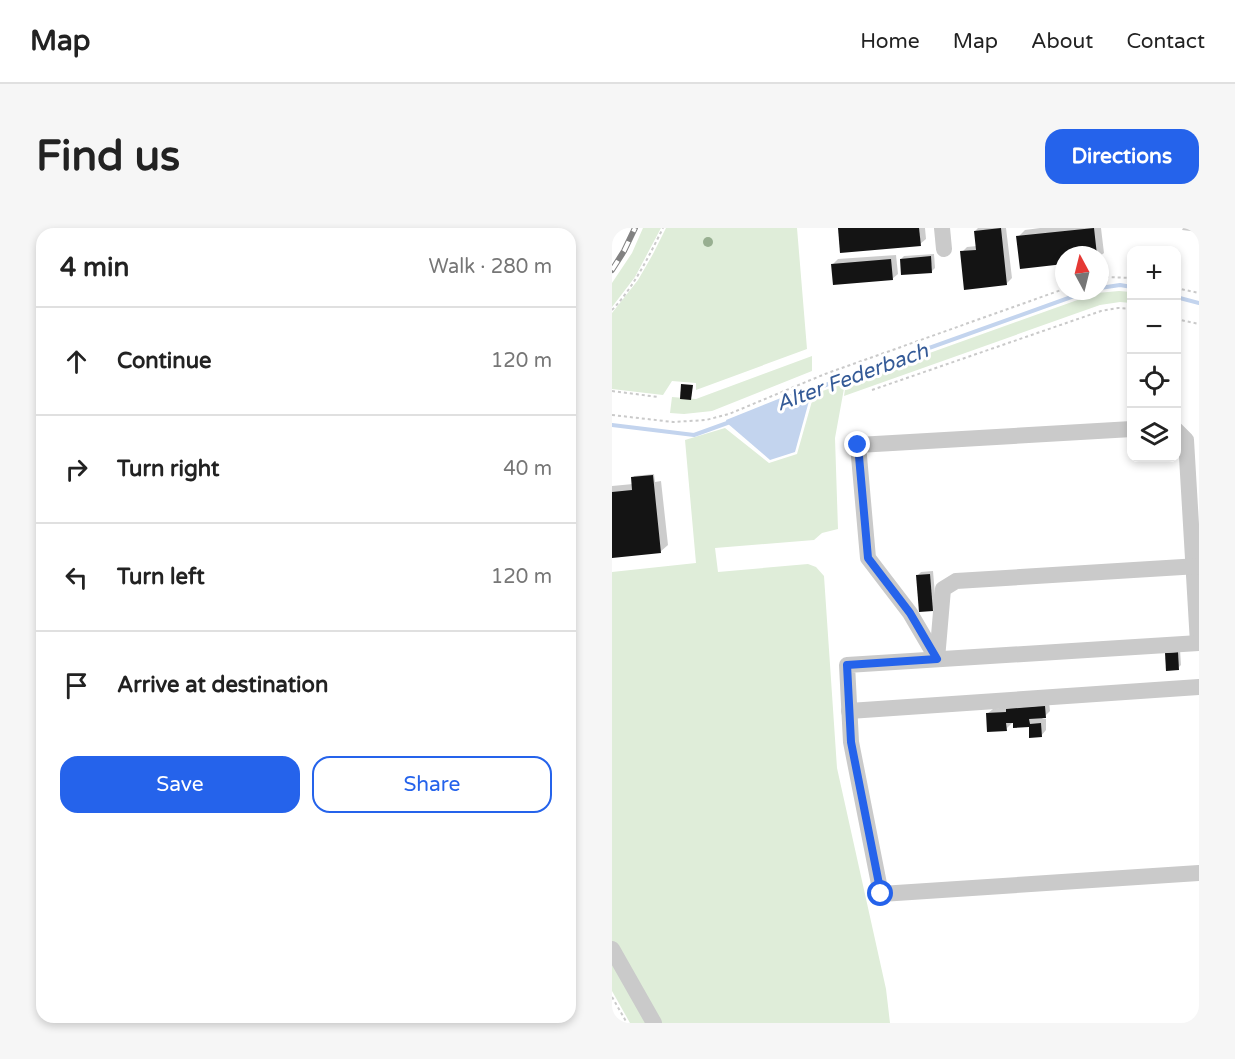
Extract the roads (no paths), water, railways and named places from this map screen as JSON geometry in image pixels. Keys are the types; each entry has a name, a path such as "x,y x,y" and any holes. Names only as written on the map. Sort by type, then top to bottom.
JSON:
{"lane":[{"path":"942,228 944,249"},
{"path":"937,659 910,613 868,558 858,445 1127,429"},
{"path":"1187,436 1199,643 847,665 851,742 881,894 1199,873"},
{"path":"937,659 943,589 956,581 1196,566"},
{"path":"849,711 1199,687"},
{"path":"612,949 654,1023"}],"water":[{"path":"811,386 812,390 795,452 770,460 727,423 726,420"}],"waterway":[{"name":"Alter Federbach","path":"1109,287 1127,286"},
{"name":"Alter Federbach","path":"1181,298 1199,303"},
{"name":"Alter Federbach","path":"809,391 1063,300"},
{"name":"Alter Federbach","path":"612,425 694,435 730,422"}],"railway":[{"path":"612,270 635,228"}]}
